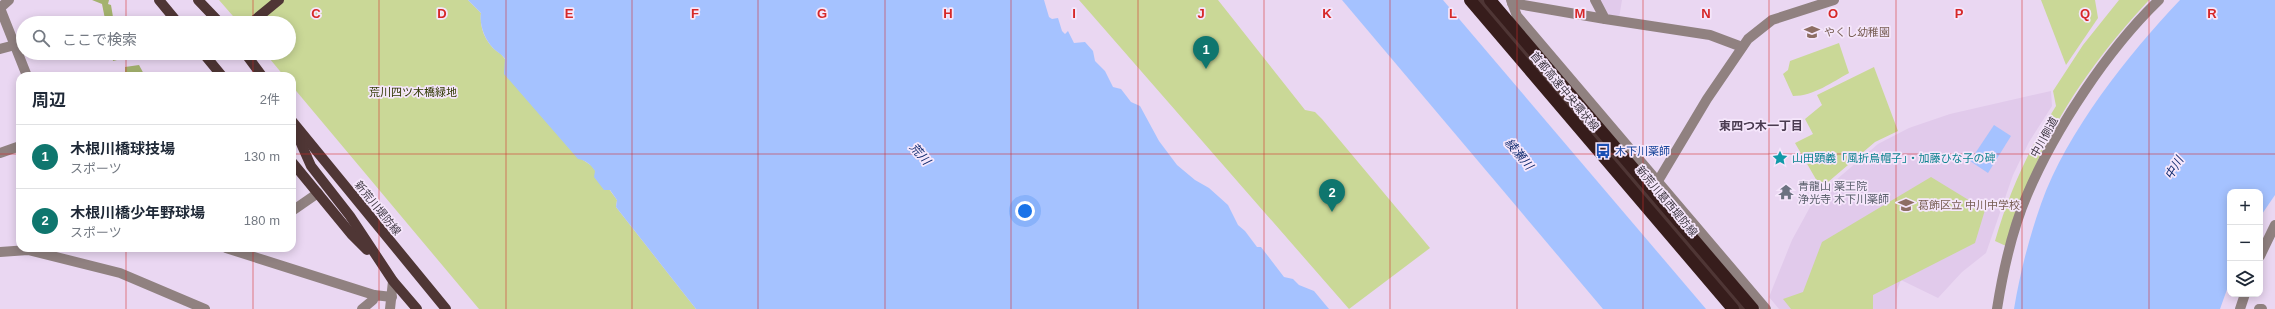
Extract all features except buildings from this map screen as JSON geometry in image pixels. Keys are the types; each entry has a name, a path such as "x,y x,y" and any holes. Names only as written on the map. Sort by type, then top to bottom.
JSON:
{"highway":[{"name":"首都高速中央環状線","path":"1470,0 1733,309"},
{"name":"首都高速中央環状線","path":"1490,0 1753,309"}],"main road":[{"path":"159,0 172,16"},
{"path":"198,0 213,16"},
{"path":"260,16 279,0"},
{"name":"新荒川葛西堤防線","path":"1480,0 1742,309"},
{"path":"209,60 219,72"},
{"path":"250,60 259,72"},
{"name":"新荒川堤防線","path":"296,127 446,309"},
{"name":"新荒川堤防線","path":"296,131 311,166 393,281 417,309"},
{"name":"新荒川堤防線","path":"296,167 352,235 379,260"}],"street":[{"path":"0,49 15,45 0,8 10,0"},
{"path":"1595,0 1605,19"},
{"path":"1649,199 1742,47 1761,27 1772,20 1834,0"},
{"name":"中川側道","path":"1997,309 2012,242 2027,195 2054,142 2082,96 2113,54 2159,0"},
{"path":"1508,1 1517,16 1766,309"},
{"path":"1491,13 1508,1 1605,19 1710,35 1742,47"},
{"path":"21,60 25,72"},
{"path":"0,153 16,147"},
{"path":"296,208 318,193"},
{"path":"2263,250 2275,225"},
{"path":"0,252 16,250"},
{"path":"40,252 120,273 205,309"},
{"path":"239,252 374,295 392,297"},
{"path":"390,309 393,281"},
{"path":"362,309 373,300 374,295"},
{"path":"2240,309 2244,297"}],"shaded area":[{"path":"1598,0 1622,0 1619,18 1607,16"},
{"name":"葛飾区立 中川中学校","path":"2051,91 2052,106 2029,142 2013,175 1986,253 1962,272 1938,298 1901,280 1897,290 1896,309 1779,309 1769,297 1792,240 1815,198 1878,144 1909,128 1950,114"}],"green space":[{"path":"92,0 109,0 108,4 111,5 113,16 104,16 102,4"},
{"name":"荒川四ツ木橋緑地","path":"219,0 468,0 481,13 481,25 488,42 501,54 583,160 592,166 617,200 616,207 696,309 479,309 296,91 296,72 281,72 271,60 296,60 296,16 233,16"},
{"path":"1079,0 1218,0 1305,110 1315,112 1322,119 1430,248 1349,309"},
{"path":"2041,0 2095,0 2098,18 2066,65"},
{"path":"2119,0 2149,0 2117,37 2073,96 2049,138 2033,171 2006,246 1995,241 2013,188 2037,138 2056,106 2053,91 2083,45"},
{"path":"1839,43 1849,73 1808,94 1793,96 1783,74 1788,70 1790,61"},
{"path":"139,65 143,72 125,72 125,67"},
{"path":"1874,67 1898,131 1875,142 1821,188 1795,143 1813,134 1805,119 1822,105 1817,95"},
{"path":"1931,177 1985,210 1975,243 1873,295 1873,309 1791,309 1783,299 1803,292 1822,242"}],"water":[{"name":"荒川","path":"468,0 1044,0 1049,17 1052,19 1058,18 1062,31 1065,34 1068,31 1074,43 1085,42 1093,51 1095,61 1105,71 1113,87 1121,89 1131,102 1140,106 1159,141 1177,165 1195,180 1209,188 1228,205 1238,225 1245,231 1257,247 1261,247 1284,277 1293,279 1299,285 1314,291 1329,309 696,309 616,207 617,200 610,190 604,190 594,177 595,171 592,167 586,162 578,159 504,74 505,59 487,41 483,32 481,13"},
{"name":"綾瀬川","path":"1342,0 1443,0 1706,309 1603,309"},
{"name":"中川","path":"2180,0 2275,0 2275,195 2263,213 2263,189 2227,189 2227,289 2220,309 2014,309 2025,256 2041,204 2066,149 2101,95 2120,69"},
{"path":"1994,125 2011,136 1988,173 1970,161"}],"place":[{"name":"やくし幼稚園","path":"1812,32"},
{"name":"木根川橋球技場","path":"1206,69"},
{"name":"木下川薬師","path":"1603,151"},
{"name":"山田顕義「風折烏帽子」・加藤ひな子の碑","path":"1780,158"},
{"name":"青龍山 薬王院 浄光寺 木下川薬師","path":"1786,192"},
{"name":"葛飾区立 中川中学校","path":"1906,205"},
{"name":"木根川橋少年野球場","path":"1332,212"}],"district":[{"name":"東四つ木一丁目","path":"1761,126"}]}
